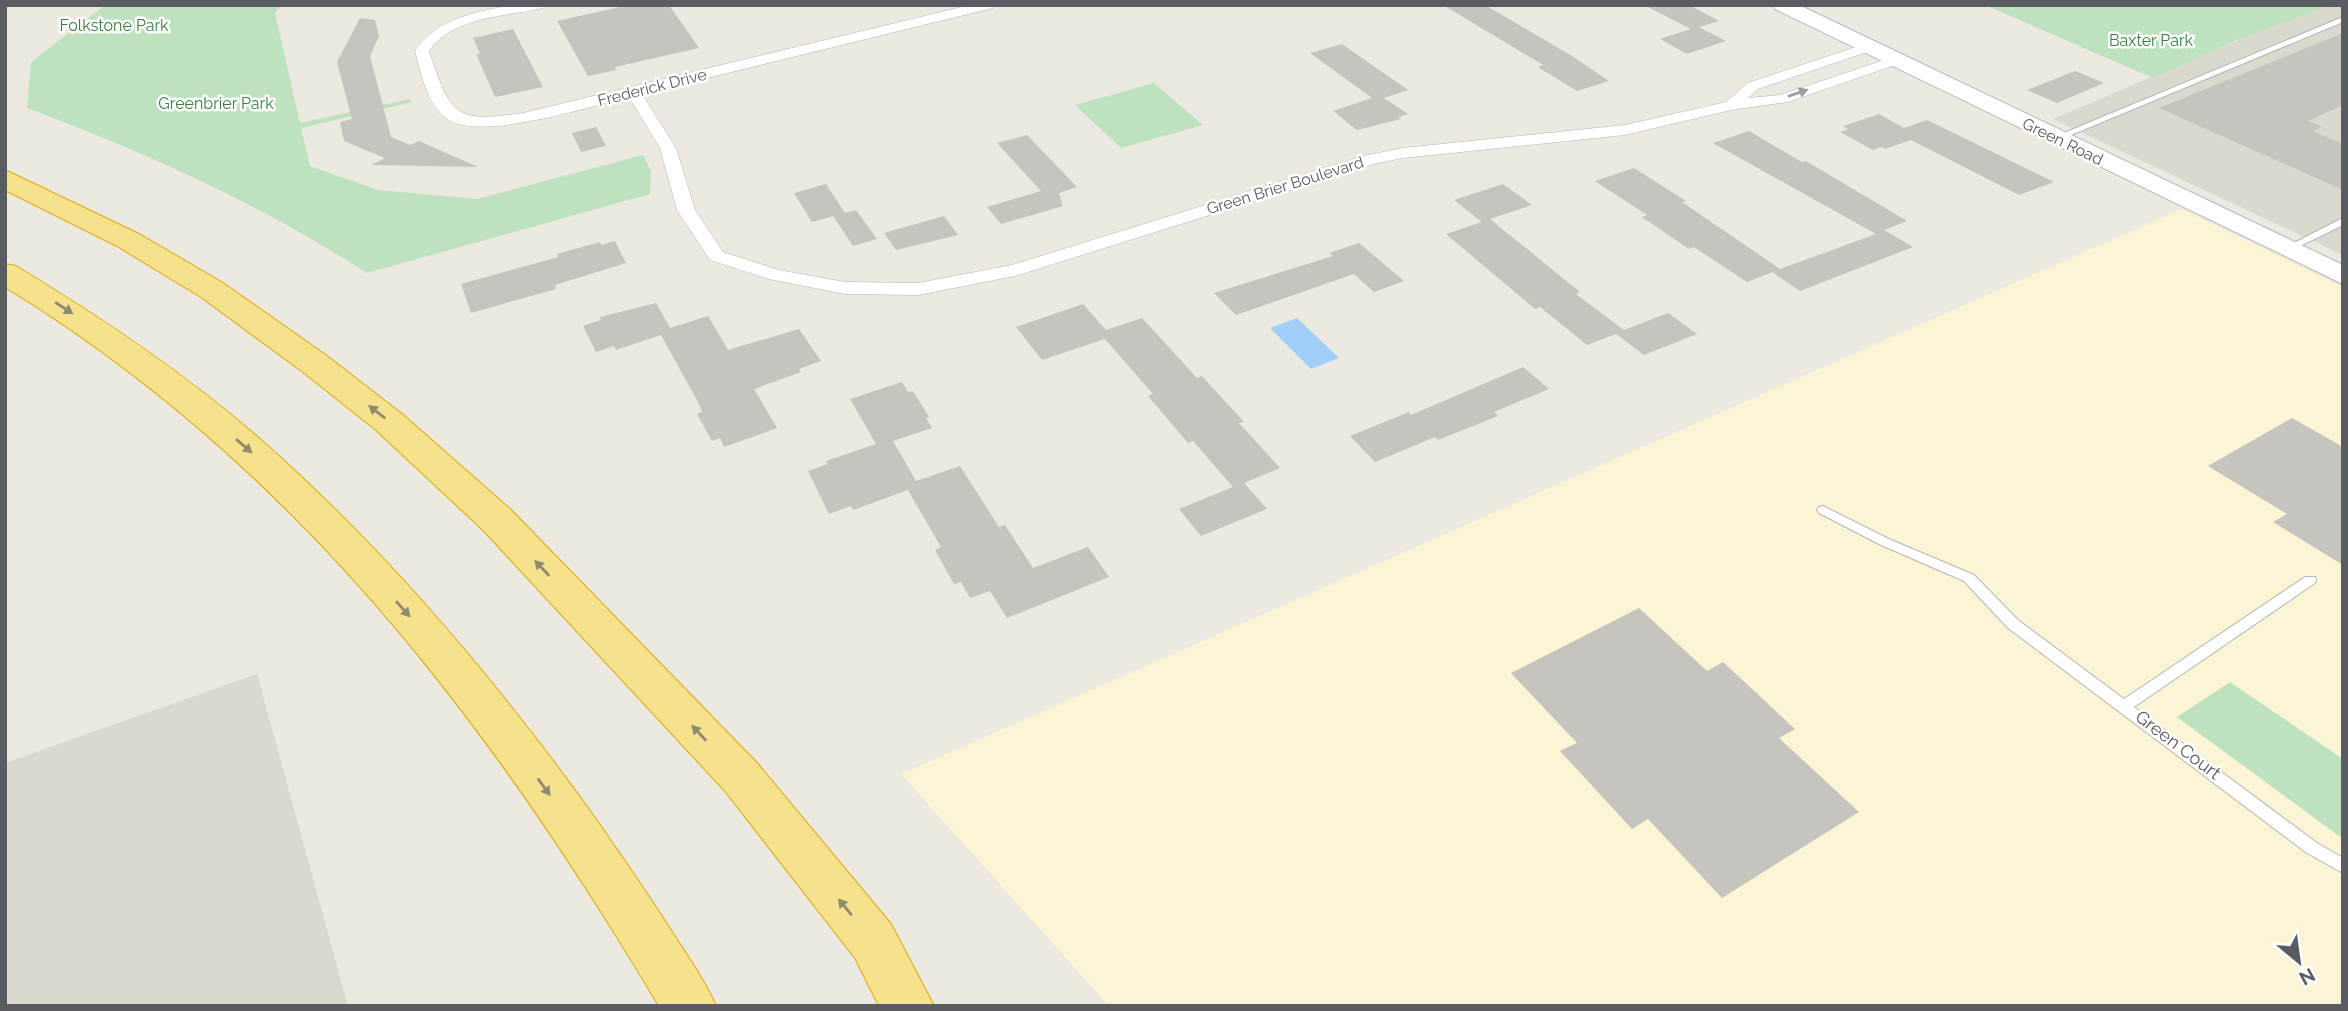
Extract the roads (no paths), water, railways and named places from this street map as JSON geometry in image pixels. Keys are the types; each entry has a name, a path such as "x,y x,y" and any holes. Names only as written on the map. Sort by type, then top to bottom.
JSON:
{"highway":[{"path":"5,178 128,240 212,290 315,364 389,422 497,520 741,777 873,942 931,1006"},
{"path":"5,273 64,308 170,383 249,450 331,528 414,621 505,733 588,849 690,1006"},
{"path":"873,942 907,1006"}],"street":[{"name":"Frederick Drive","path":"538,5 477,18 433,34 422,51 443,108 450,116 462,122 499,122 988,5"},
{"name":"Green Road","path":"1782,5 2343,276"},
{"name":"Green Brier Boulevard","path":"1731,105 1753,86 1868,47"},
{"name":"Green Brier Boulevard","path":"633,91 668,148 686,210 716,256 776,275 845,288 918,289 1015,270 1369,160 1430,149 1625,130 1731,105 1782,99 1896,60"}],"lane":[{"path":"2056,138 2343,19"},
{"path":"2287,249 2343,221"},
{"name":"Green Court","path":"1823,510 1885,542 1969,578 2014,624 2312,848 2343,866"},
{"path":"2124,706 2310,580"}],"water":[{"path":"1297,318 1339,358 1311,369 1270,328"}],"park label":[{"name":"Folkstone Park","path":"114,25"},
{"name":"Baxter Park","path":"2151,40"},
{"name":"Greenbrier Park","path":"216,103"}]}
